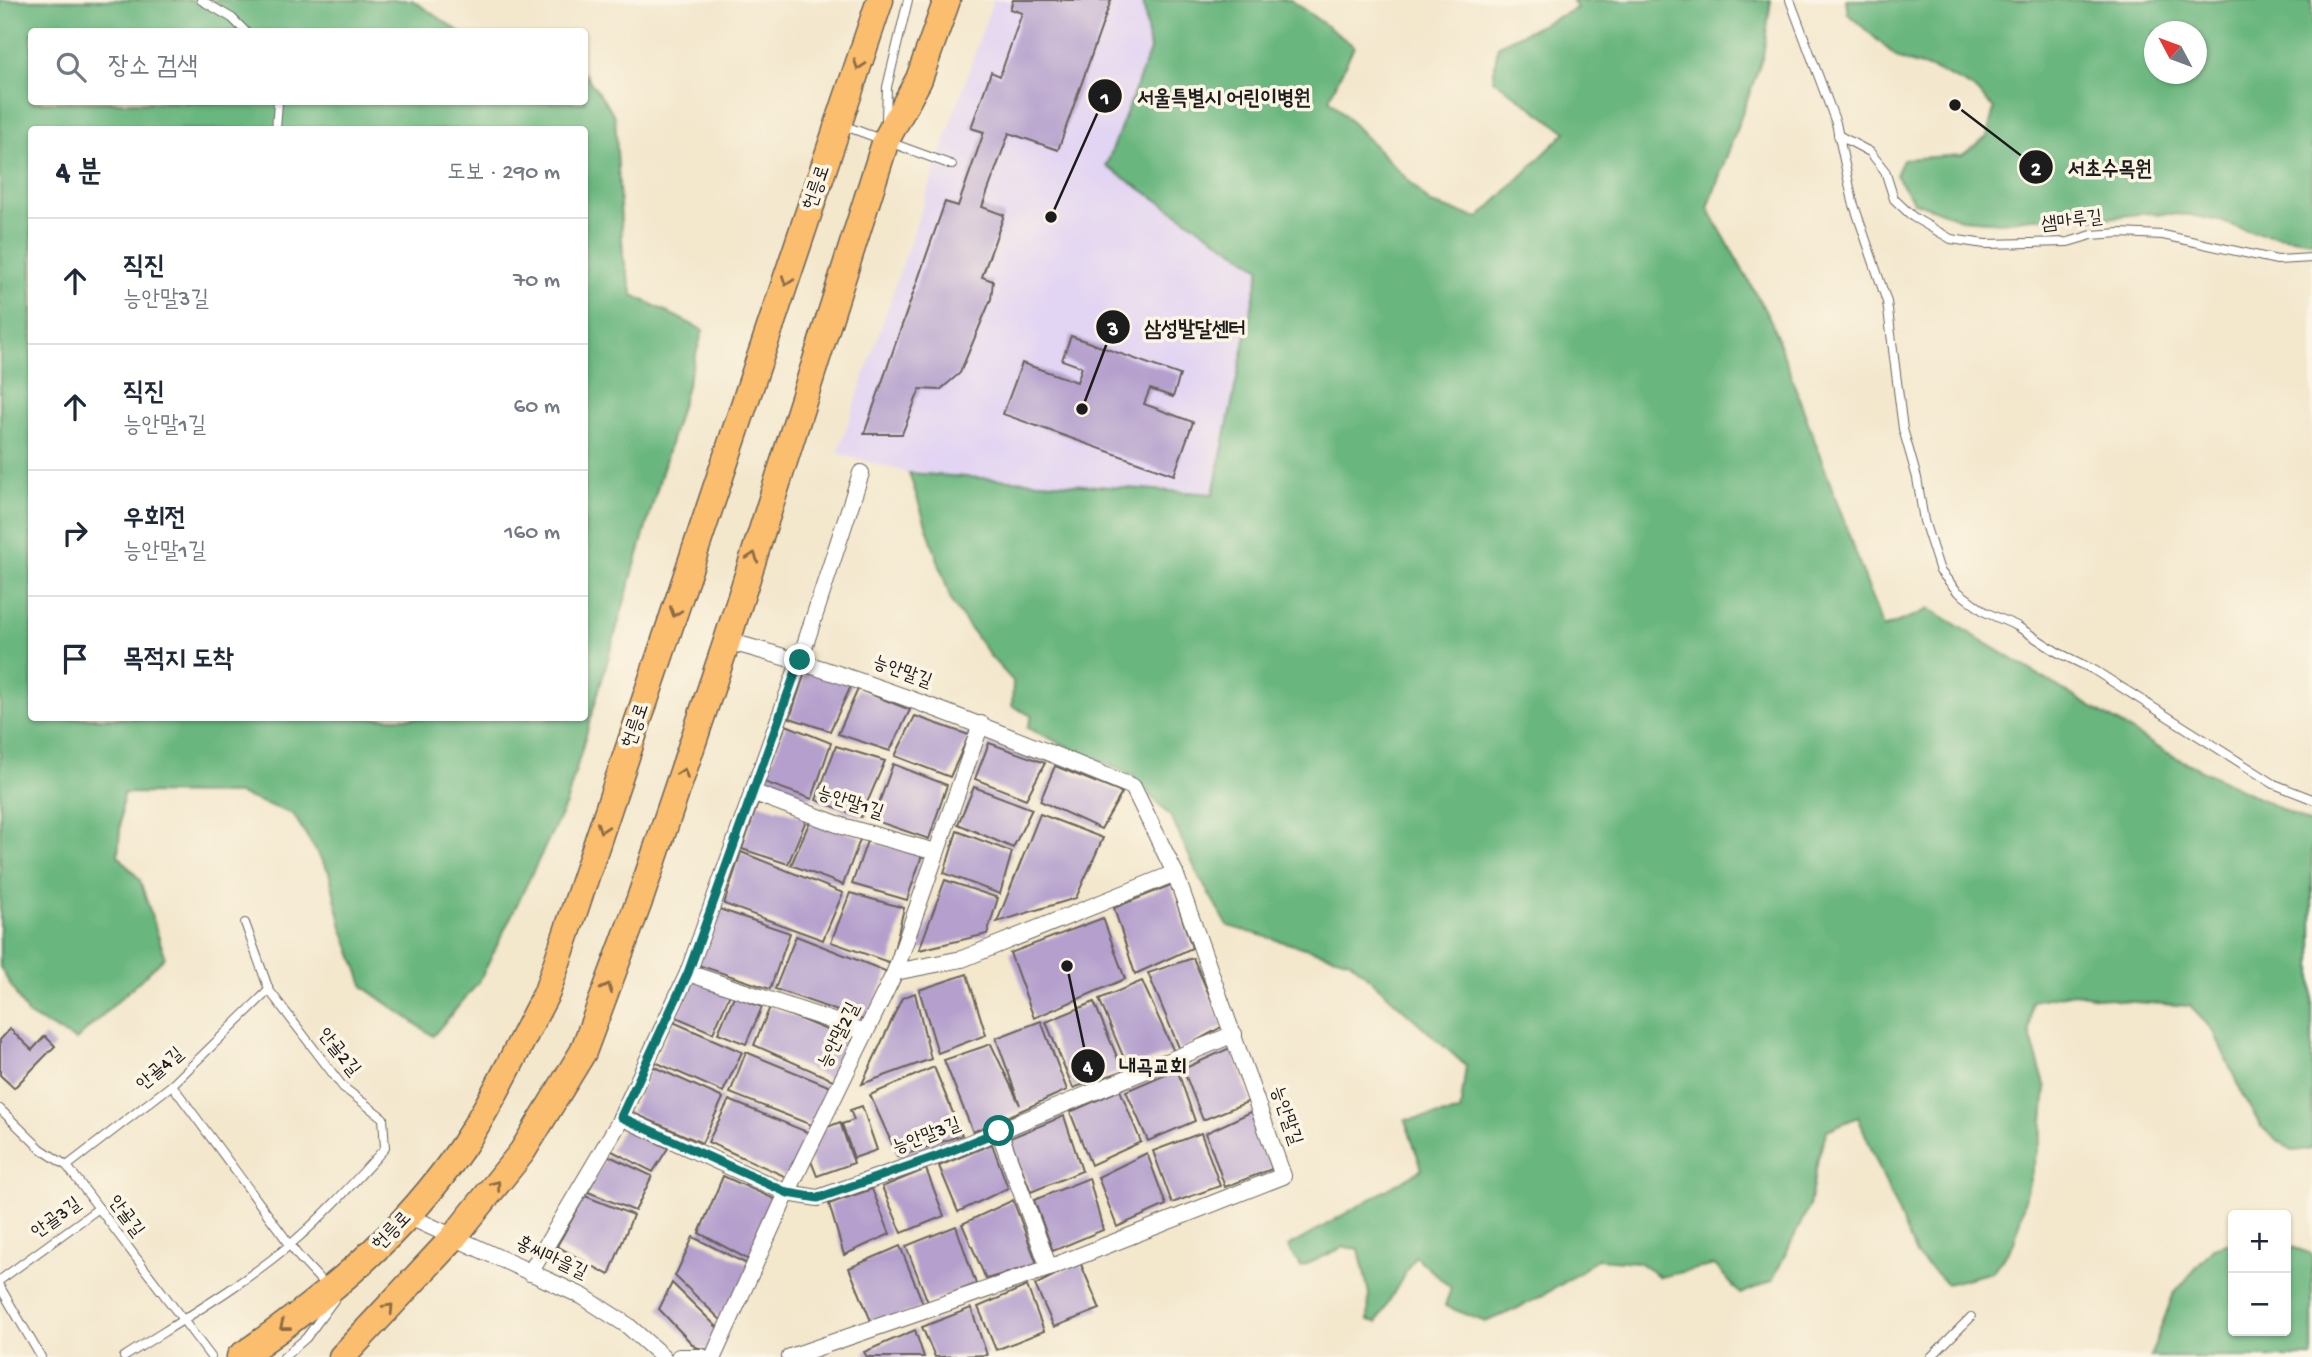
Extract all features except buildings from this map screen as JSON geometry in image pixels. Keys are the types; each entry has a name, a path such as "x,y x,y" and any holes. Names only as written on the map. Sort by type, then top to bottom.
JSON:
{"main road":[{"name":"헌릉로","path":"240,1357 359,1266 410,1217 464,1145 547,992 880,0"},
{"path":"342,1357 453,1238 522,1152 583,1052 640,900 727,641 886,140 919,79 947,0"}],"street":[{"path":"530,1273 621,1117 688,973 800,660 861,472"},
{"name":"능안말길","path":"727,641 800,660 981,724 1133,787 1175,873 1283,1175 1049,1268 790,1357"},
{"name":"능안말2길","path":"713,1357 788,1193 895,972 981,724"},
{"name":"능안말1길","path":"752,792 845,827 936,852"},
{"path":"895,972 962,959 1175,873"},
{"path":"688,973 866,1031"},
{"name":"능안말3길","path":"788,1193 818,1198 938,1156 1234,1034"},
{"path":"621,1117 788,1193"},
{"path":"999,1131 1049,1268"},
{"name":"홍씨마을길","path":"410,1217 582,1296 627,1325 663,1357"},
{"path":"679,1357 702,1357"}],"lane":[{"path":"201,0 232,18 242,28"},
{"path":"886,140 887,86 908,0"},
{"path":"1790,0 1839,135 1853,202 1887,302 1903,429 1917,478 1924,521 1940,571 1957,591 1985,612 2017,625 2057,652 2094,670 2274,784 2312,799"},
{"path":"276,126 278,105"},
{"path":"839,124 952,165"},
{"name":"샘마루길","path":"1839,135 1870,152 1885,171 1894,199 1913,217 1951,239 1985,244 2068,242 2092,235 2120,233 2163,235 2277,260 2312,258"},
{"name":"안골2길","path":"124,1357 290,1245 331,1208 385,1148 383,1118 343,1087 269,990 245,923"},
{"name":"안골4길","path":"67,1166 172,1085 269,990"},
{"path":"172,1085 290,1245 329,1289"},
{"name":"안골길","path":"0,1109 41,1149 67,1166 211,1357"},
{"name":"안골3길","path":"0,1280 99,1208"},
{"path":"284,1357 306,1338 359,1266"},
{"path":"0,1287 41,1357"},
{"path":"1931,1357 1971,1318"}],"shaded area":[{"path":"993,0 1143,0 1150,50 1106,166 1260,268 1213,494 909,473 838,453"}],"green space":[{"path":"0,0 412,0 454,28 28,28 28,105 588,105 588,78 615,116 623,256 633,295 703,330 566,804 479,982 433,1036 364,987 342,927 329,872 293,814 239,794 123,793 118,855 140,880 165,957 76,1040 28,1015 0,967"},
{"path":"1143,0 1291,0 1354,46 1329,99 1431,204 1479,218 1566,132 1493,79 1498,45 1577,8 1572,0 1771,0 1763,56 1708,208 1771,321 1883,628 1930,609 2169,754 2312,824 2312,1149 2292,1151 2262,1128 2242,1094 2214,1032 2190,1006 2122,1001 2074,993 2032,1001 2029,1031 2046,1088 2042,1131 2014,1243 1992,1272 1947,1284 1916,1255 1858,1117 1827,1130 1818,1158 1809,1207 1772,1281 1740,1294 1715,1265 1660,1277 1638,1262 1597,1259 1544,1295 1485,1322 1445,1306 1451,1288 1415,1256 1377,1322 1368,1320 1369,1294 1359,1249 1344,1247 1301,1267 1288,1247 1422,1169 1405,1120 1460,1112 1466,1066 1350,961 1228,926 1199,877 1171,817 1131,775 1027,728 1032,716 1012,706 1013,681 990,656 952,603 909,473 1213,494 1260,268 1106,166 1150,50"},
{"path":"1846,0 2312,0 2312,241 2250,232 2220,221 2190,215 2146,213 2107,218 2033,218 2000,222 1961,219 1914,202 1896,175 1903,159 1962,155 1987,137 1994,108 1973,88 1941,72 1899,59 1848,14"},
{"path":"2228,1244 2228,1336 2291,1336 2291,1247 2312,1254 2312,1357 2150,1357 2173,1295 2213,1248"}],"place":[{"name":"서초수목원","path":"1955,105"},
{"name":"서울특별시 어린이병원","path":"1051,217"},
{"name":"삼성발달센터","path":"1082,409"},
{"name":"내곡교회","path":"1067,966"}],"route":[{"path":"800,660 688,973 621,1117 788,1193 818,1198 938,1156 999,1131"}]}
